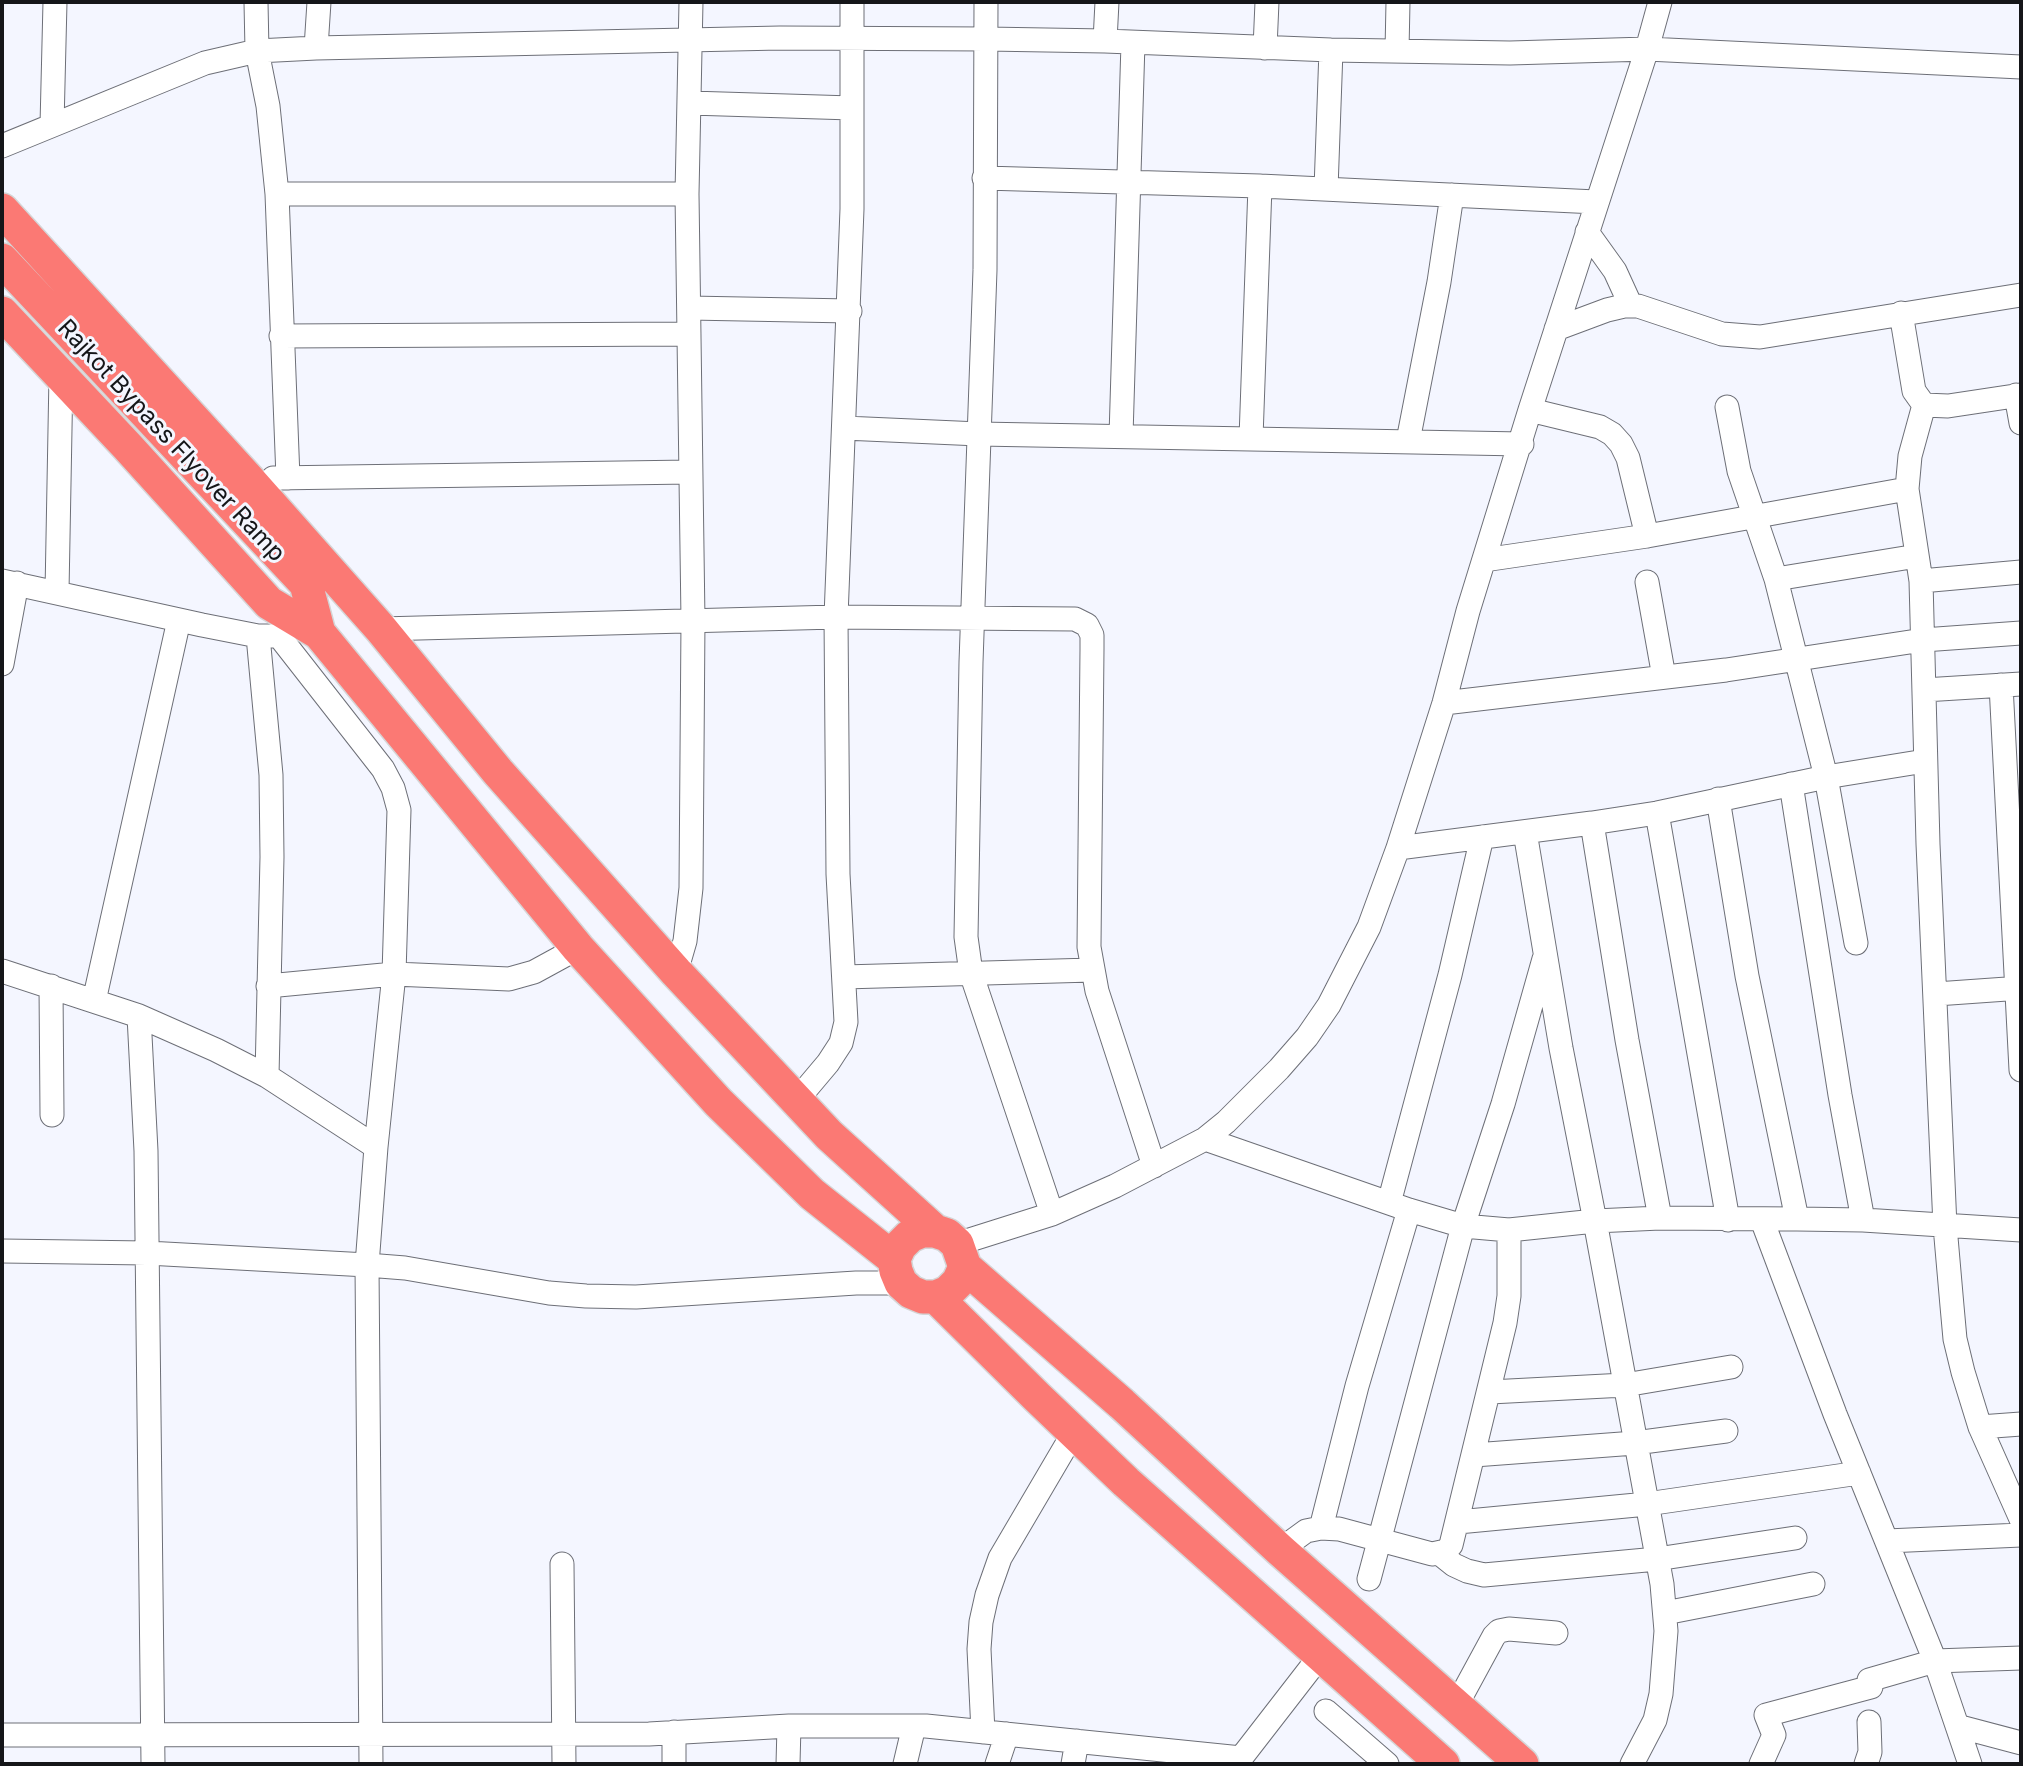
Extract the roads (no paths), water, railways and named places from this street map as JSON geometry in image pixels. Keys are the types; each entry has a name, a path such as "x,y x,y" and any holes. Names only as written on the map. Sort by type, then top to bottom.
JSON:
{"highway":[{"path":"2,210 381,629 498,772 676,972 829,1135 1280,1550 1522,1764"},
{"name":"Rajkot Bypass Flyover Ramp","path":"2,260 306,584 319,633"},
{"path":"2,313 269,603 319,633 578,948 718,1102 766,1150 898,1271 911,1292 923,1297 936,1297 948,1292 958,1282 952,1247"},
{"path":"898,1271 900,1246 910,1236 922,1231 952,1247"},
{"path":"936,1297 1126,1482 1443,1764"}],"street":[{"path":"51,125 55,2"},
{"path":"256,2 257,51 268,106 277,194 288,478"},
{"path":"317,48 319,2"},
{"path":"676,972 690,913 693,620 687,194 691,2"},
{"path":"796,1101 828,1063 841,1042 846,1022 838,874 836,617 850,312 852,2"},
{"path":"986,2 985,270 973,617 966,937 971,973 1052,1214"},
{"path":"1105,41 1107,2"},
{"path":"1265,48 1266,2"},
{"path":"1396,51 1398,2"},
{"path":"952,1247 1052,1214 1205,1139 1279,1069 1307,1037 1329,1005 1369,927 1398,848 1444,703 1530,410 1647,50 1660,2"},
{"path":"2,146 205,63 257,51 317,48 690,40 1105,41 1331,50 1510,53 1647,50 2021,67"},
{"path":"1121,436 1133,43"},
{"path":"1326,189 1331,50"},
{"path":"690,103 852,108"},
{"path":"984,178 1260,186 1596,202"},
{"path":"1251,438 1260,186"},
{"path":"277,194 687,194"},
{"path":"1408,441 1439,282 1452,195"},
{"path":"1587,232 1615,271 1630,306"},
{"path":"1556,330 1607,310 1630,306 1649,309 1722,334 1741,337 1778,334 2021,295"},
{"path":"689,308 850,312"},
{"path":"1901,313 1914,391 1924,405"},
{"path":"281,336 689,334"},
{"path":"57,592 61,375"},
{"path":"1924,405 1948,406 2019,395 2021,423"},
{"path":"1924,405 1910,456 1907,489 1921,581 1925,761 1945,1226 1955,1339 1963,1373 1980,1427 2021,1519"},
{"path":"1727,407 1739,471 1776,579 1826,776 1856,943"},
{"path":"1530,410 1600,427 1612,434 1628,458 1647,536"},
{"path":"844,428 979,434 1522,444"},
{"path":"248,479 690,472"},
{"path":"1484,560 1647,536 1907,489"},
{"path":"1776,579 1917,555"},
{"path":"1921,581 2021,572"},
{"path":"2,664 9,582 178,620 268,636 319,633"},
{"path":"1647,582 1664,677"},
{"path":"381,629 836,617 1075,620 1087,625 1092,635 1088,916 1092,970 1154,1166"},
{"path":"94,1001 178,620"},
{"path":"1444,703 1664,677 1923,640 2021,633"},
{"path":"268,636 383,769 393,788 399,810 394,974 367,1265 371,1764"},
{"path":"267,1076 272,857 268,636"},
{"path":"1924,690 2011,685 2021,1070"},
{"path":"1398,848 1592,824 1657,813 1826,776 1925,761"},
{"path":"1791,784 1840,1095 1863,1220"},
{"path":"1718,799 1747,976 1797,1219"},
{"path":"1657,813 1728,1220"},
{"path":"1592,824 1627,1040 1660,1218"},
{"path":"1525,832 1545,956 1636,1443 1665,1614 1663,1671 1655,1720 1632,1764"},
{"path":"1321,1528 1357,1387 1482,838"},
{"path":"268,986 394,974 509,979 534,972 578,948"},
{"path":"1369,1579 1463,1226 1503,1104 1545,956"},
{"path":"844,977 1092,970"},
{"path":"2,971 139,1016 216,1049 267,1076 376,1147"},
{"path":"51,986 52,1115"},
{"path":"1936,994 2019,988"},
{"path":"139,1016 146,1151 153,1764"},
{"path":"1205,1139 1463,1226 1509,1230 1595,1221 1660,1218 1863,1220 2021,1230"},
{"path":"1762,1220 1935,1661 1970,1764"},
{"path":"1280,1550 1306,1531 1321,1528 1339,1529 1432,1554 1451,1545 1489,1392 1509,1296 1509,1230"},
{"path":"2,1251 147,1253 367,1265 405,1268 549,1293 586,1296 636,1297 856,1283 898,1271"},
{"path":"1489,1392 1625,1385 1731,1367"},
{"path":"1980,1427 2021,1424"},
{"path":"1474,1455 1636,1443 1726,1431"},
{"path":"983,1732 979,1649 981,1622 988,1595 1000,1558 1074,1432"},
{"path":"1458,1522 1647,1504 1859,1473"},
{"path":"1887,1541 2021,1535"},
{"path":"1439,1553 1466,1571 1484,1574 1657,1559 1795,1538"},
{"path":"562,1564 564,1764"},
{"path":"1665,1614 1813,1584"},
{"path":"1456,1706 1499,1631 1509,1629 1556,1633"},
{"path":"2,1735 370,1736 674,1732 789,1726 914,1726 1077,1741 1239,1761 1320,1656"},
{"path":"1761,1764 1774,1735 1766,1715 1870,1684 1935,1661 2021,1658"},
{"path":"1326,1711 1385,1764"},
{"path":"1866,1764 1870,1752 1869,1722"},
{"path":"788,1764 789,1726"},
{"path":"905,1764 914,1726"},
{"path":"1957,1726 2021,1743"},
{"path":"674,1732 674,1764"},
{"path":"997,1764 1007,1734"},
{"path":"1073,1764 1077,1741"}]}
